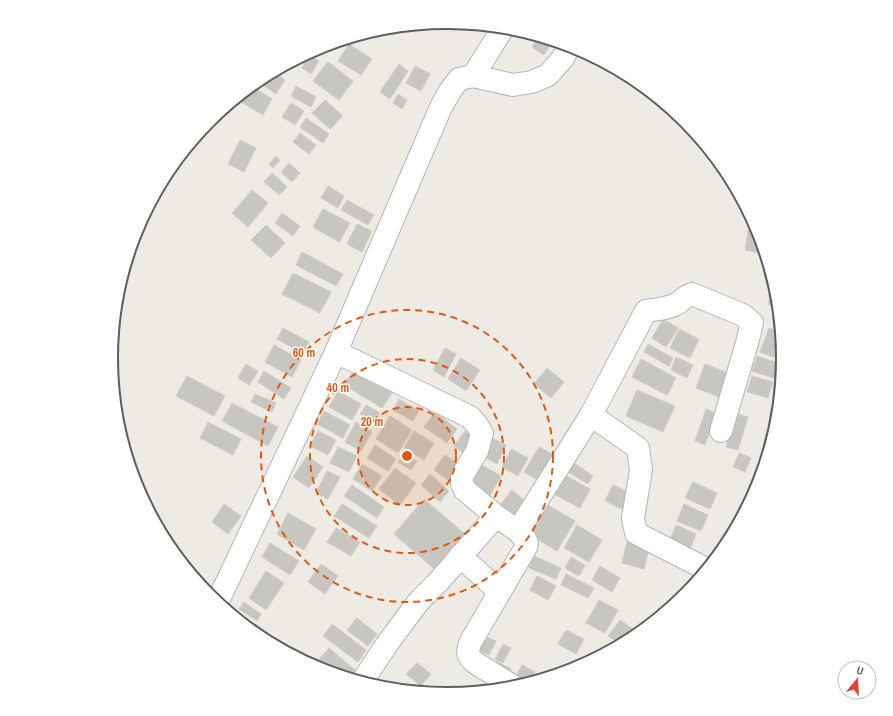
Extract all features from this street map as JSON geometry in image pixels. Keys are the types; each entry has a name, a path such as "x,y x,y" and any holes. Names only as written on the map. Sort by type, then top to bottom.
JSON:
{"street":[{"path":"473,76 500,33"},
{"path":"220,596 336,352 440,107 450,91 459,79 473,76 513,86 532,82 548,75 563,58 566,52"},
{"path":"518,531 591,414 646,311 664,308 678,303 686,296 692,294 743,315 752,322 721,431"},
{"path":"336,352 470,417 482,433 477,451 462,476 462,484 465,490 496,516 518,531 527,543 470,644 468,652 474,662 506,682"},
{"path":"591,414 638,448 641,470 633,518 636,533 701,566"},
{"path":"371,678 387,644 419,601 496,516"},
{"path":"460,556 500,592"}],"building":[{"path":"536,41 550,45 544,55 532,47"},
{"path":"349,44 372,59 361,75 338,61"},
{"path":"313,58 319,61 311,74 302,68 306,61"},
{"path":"328,62 353,81 339,100 313,81"},
{"path":"399,64 408,71 390,99 380,92"},
{"path":"415,66 430,74 421,91 406,83"},
{"path":"278,75 285,80 276,94 263,85"},
{"path":"296,86 316,97 311,107 291,96"},
{"path":"257,89 272,99 263,115 241,102"},
{"path":"398,94 407,100 402,109 393,103"},
{"path":"325,100 343,116 330,129 312,113"},
{"path":"291,103 304,111 295,125 282,117"},
{"path":"306,118 329,134 323,143 300,127"},
{"path":"300,133 316,145 309,154 293,142"},
{"path":"240,140 256,148 244,172 228,164"},
{"path":"276,156 280,160 273,168 269,164"},
{"path":"289,163 300,173 292,182 281,172"},
{"path":"272,173 287,187 279,195 264,182"},
{"path":"328,186 344,196 338,208 321,198"},
{"path":"252,190 268,203 248,227 232,213"},
{"path":"347,200 374,215 368,225 341,210"},
{"path":"323,209 350,223 339,242 313,227"},
{"path":"282,213 300,226 293,236 275,223"},
{"path":"357,224 372,231 362,252 347,244"},
{"path":"266,225 285,243 271,258 251,240"},
{"path":"748,230 749,230 758,253 745,250"},
{"path":"302,252 343,274 336,286 296,265"},
{"path":"293,273 331,292 320,313 282,294"},
{"path":"663,319 678,328 666,347 652,338"},
{"path":"283,328 309,342 302,353 277,339"},
{"path":"769,328 774,330 776,358 760,352"},
{"path":"679,329 699,339 690,358 670,348"},
{"path":"648,344 673,358 669,366 644,352"},
{"path":"274,345 301,360 292,377 265,362"},
{"path":"445,348 456,354 444,377 433,370"},
{"path":"757,356 776,362 775,379 752,371"},
{"path":"676,357 693,365 687,378 671,370"},
{"path":"461,358 480,370 466,391 448,379"},
{"path":"641,359 676,378 667,395 632,377"},
{"path":"246,364 258,371 249,385 238,378"},
{"path":"705,364 731,374 722,398 696,388"},
{"path":"356,367 394,390 382,408 344,385"},
{"path":"547,368 564,382 551,398 534,384"},
{"path":"264,371 291,388 284,399 258,382"},
{"path":"187,376 225,396 214,416 176,396"},
{"path":"752,376 773,382 768,398 747,392"},
{"path":"637,390 675,406 663,432 626,416"},
{"path":"338,391 361,404 352,420 329,407"},
{"path":"255,394 276,403 272,412 251,402"},
{"path":"399,399 419,411 413,421 393,410"},
{"path":"232,403 278,427 268,446 222,421"},
{"path":"366,405 380,413 374,422 360,414"},
{"path":"706,409 716,413 705,445 695,441"},
{"path":"324,411 350,425 343,438 317,424"},
{"path":"435,412 457,429 447,443 424,427"},
{"path":"735,413 748,417 738,450 726,447"},
{"path":"390,416 412,430 398,453 376,439"},
{"path":"208,422 241,439 233,455 200,438"},
{"path":"356,422 372,432 361,451 345,442"},
{"path":"318,431 336,440 328,455 310,446"},
{"path":"414,431 434,443 424,460 404,448"},
{"path":"465,431 477,439 466,455 454,446"},
{"path":"492,438 506,445 497,464 482,456"},
{"path":"375,445 396,459 388,471 367,458"},
{"path":"338,447 357,456 349,472 330,463"},
{"path":"539,447 556,456 541,482 524,472"},
{"path":"511,449 528,458 518,476 502,467"},
{"path":"404,453 417,461 411,470 398,462"},
{"path":"739,453 751,458 745,472 733,467"},
{"path":"445,455 462,467 451,482 434,470"},
{"path":"307,456 323,467 309,488 293,477"},
{"path":"574,463 593,476 588,484 568,472"},
{"path":"362,464 382,476 372,491 353,479"},
{"path":"480,464 501,476 488,499 466,486"},
{"path":"395,468 416,483 400,505 379,489"},
{"path":"327,471 340,477 328,499 316,493"},
{"path":"430,474 449,491 440,502 421,485"},
{"path":"563,474 590,489 580,508 552,493"},
{"path":"693,482 717,493 710,509 685,498"},
{"path":"352,485 384,507 377,518 344,496"},
{"path":"613,485 636,495 628,512 605,501"},
{"path":"512,490 529,504 516,520 499,506"},
{"path":"424,499 471,539 440,574 394,534"},
{"path":"224,504 241,516 228,534 212,522"},
{"path":"342,504 377,526 369,538 334,516"},
{"path":"684,504 708,515 701,531 677,521"},
{"path":"548,505 575,521 557,551 530,535"},
{"path":"288,513 316,529 304,550 277,534"},
{"path":"577,525 602,540 589,562 564,548"},
{"path":"676,525 696,534 688,553 668,545"},
{"path":"336,528 360,542 351,556 327,542"},
{"path":"628,538 650,544 644,569 622,563"},
{"path":"270,543 299,561 290,575 262,557"},
{"path":"534,556 561,568 556,579 529,568"},
{"path":"571,557 585,565 579,576 565,568"},
{"path":"321,564 338,576 325,594 308,582"},
{"path":"600,566 620,578 612,592 592,580"},
{"path":"266,571 284,583 266,610 249,598"},
{"path":"566,574 594,588 588,598 561,585"},
{"path":"537,576 556,586 548,600 530,590"},
{"path":"599,600 618,610 605,633 586,623"},
{"path":"244,602 261,614 257,621 239,609"},
{"path":"357,618 377,634 368,646 347,630"},
{"path":"620,620 633,629 615,641 608,636"},
{"path":"332,624 366,650 358,662 323,636"},
{"path":"566,630 584,639 576,654 558,644"},
{"path":"482,635 496,641 489,655 475,649"},
{"path":"503,644 511,648 503,663 495,659"},
{"path":"329,648 356,671 354,674 318,661"},
{"path":"496,661 511,669 507,677 491,669"},
{"path":"417,663 431,674 421,686 406,674"},
{"path":"522,665 535,672 533,676 514,680"}]}
